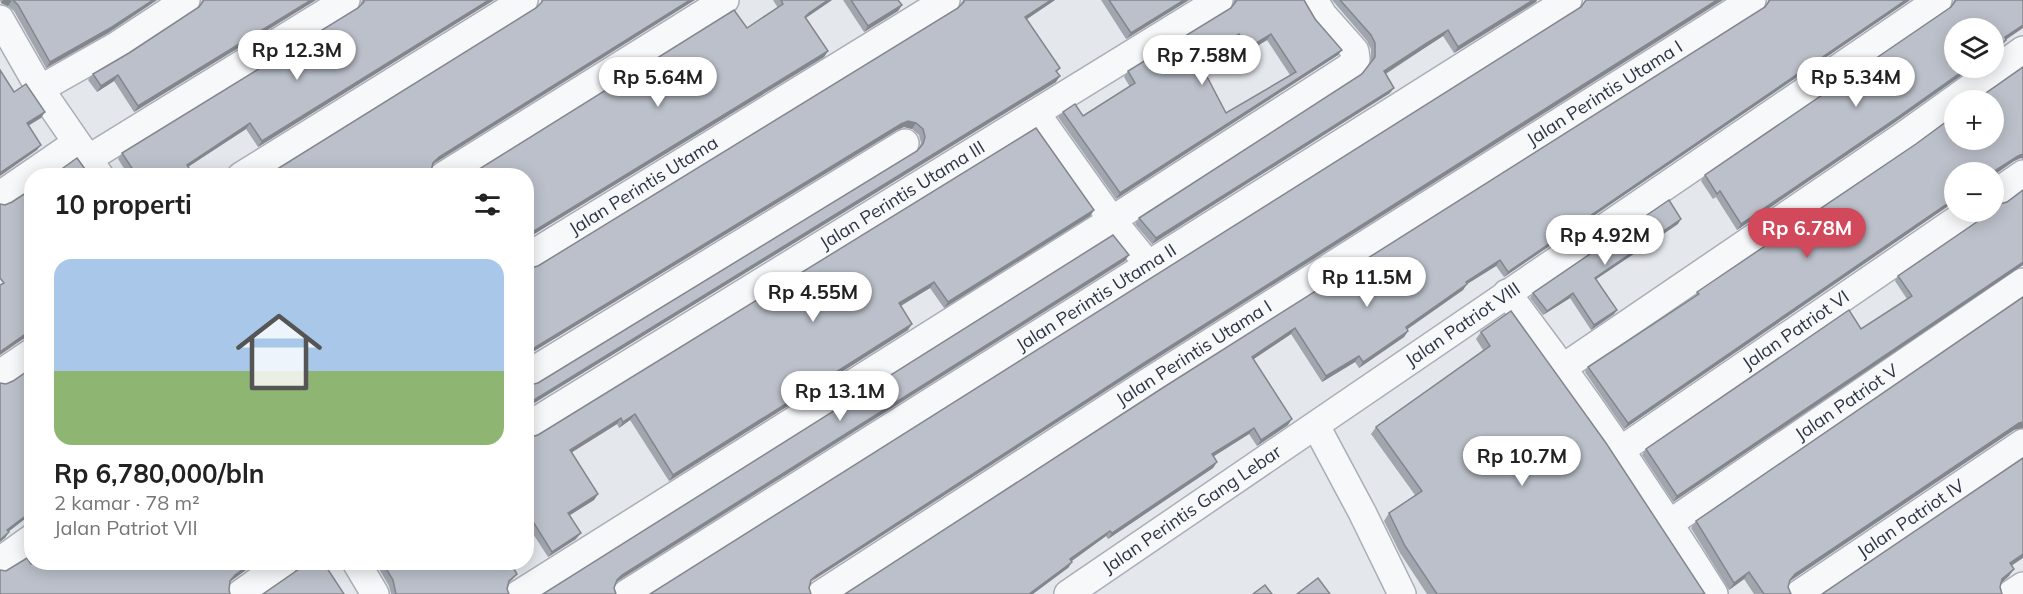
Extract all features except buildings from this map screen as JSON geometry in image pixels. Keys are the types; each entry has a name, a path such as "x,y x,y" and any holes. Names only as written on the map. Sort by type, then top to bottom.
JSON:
{"street":[{"path":"40,89 116,45 186,0"},
{"path":"66,168 88,159 346,0"},
{"path":"254,168 524,0"},
{"path":"456,168 725,0"},
{"name":"Jalan Perintis Utama III","path":"534,422 1219,0"},
{"path":"519,594 1112,220 1349,67 1356,59 1354,51 1323,15 1314,0"},
{"name":"Jalan Perintis Utama II","path":"626,594 1568,0"},
{"name":"Jalan Perintis Utama I","path":"821,594 1150,380 1752,0"},
{"name":"Jalan Patriot VIII","path":"1316,426 1507,293 1938,0"},
{"name":"Jalan Perintis Utama","path":"534,253 936,2"},
{"path":"0,19 40,89 88,159"},
{"path":"1564,367 1903,136 2023,50"},
{"path":"1036,113 1112,220 1148,264"},
{"path":"534,370 905,143"},
{"path":"2004,187 2023,174"},
{"path":"0,195 24,185"},
{"name":"Jalan Patriot VI","path":"1622,450 1953,222"},
{"name":"Jalan Patriot V","path":"1670,523 2023,282"},
{"path":"1507,293 1564,367 1622,450 1714,594"},
{"path":"0,374 24,358"},
{"path":"1316,426 1402,594"},
{"name":"Jalan Perintis Gang Lebar","path":"1068,594 1316,426"},
{"name":"Jalan Patriot IV","path":"1799,594 2023,443"},
{"path":"0,561 24,544"},
{"path":"240,594 274,570"},
{"path":"361,570 375,594"},
{"path":"2011,594 2023,586"}]}
